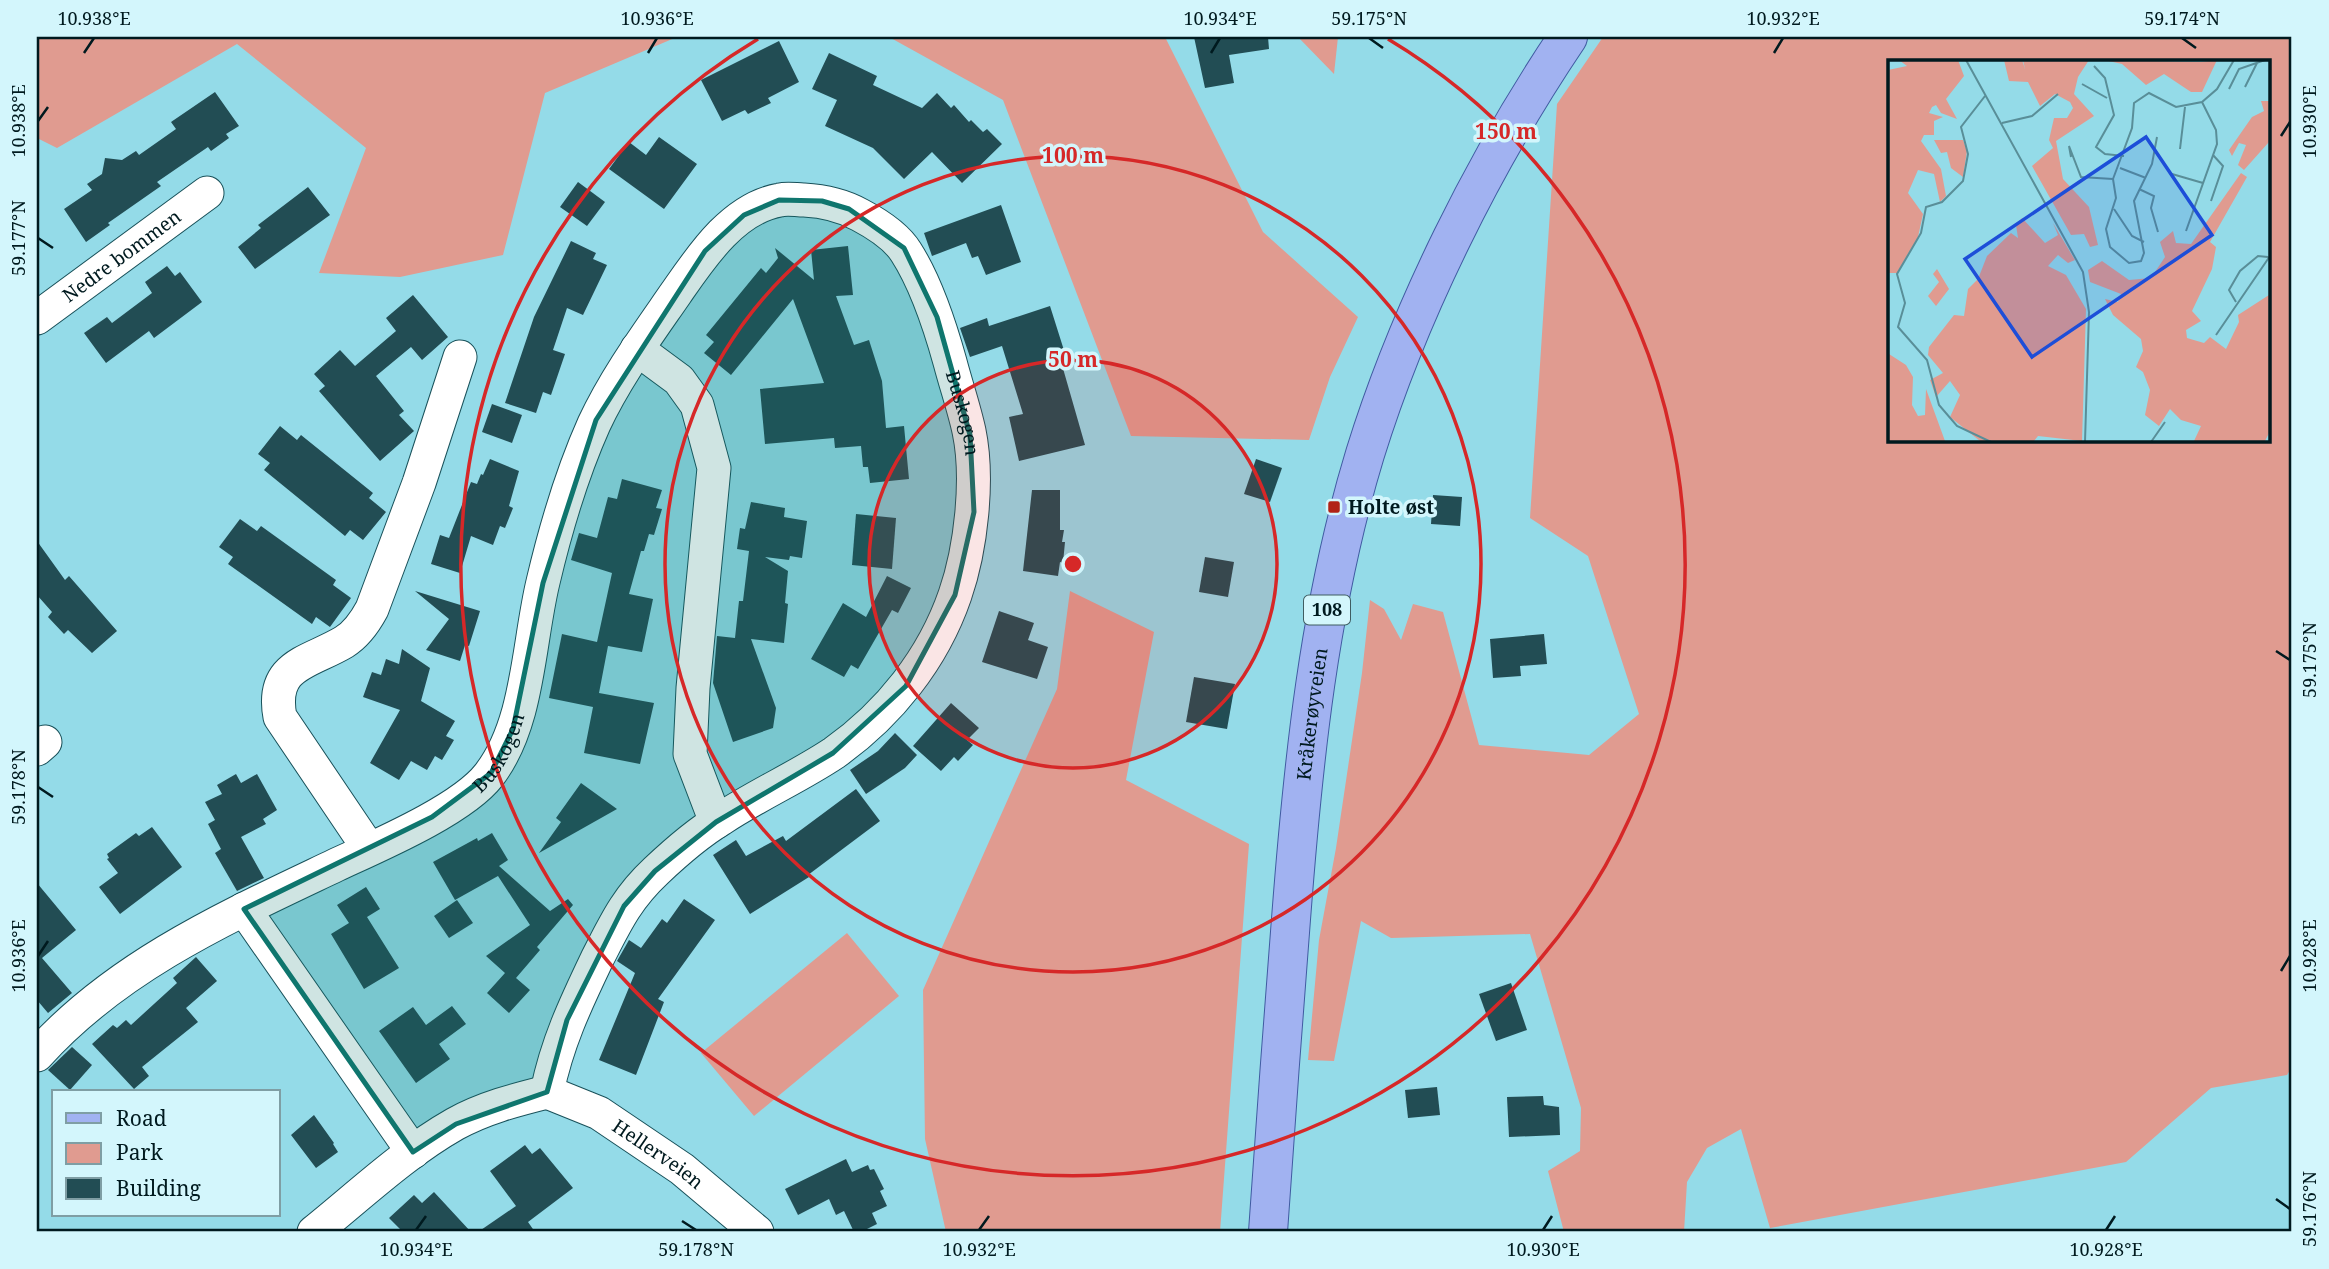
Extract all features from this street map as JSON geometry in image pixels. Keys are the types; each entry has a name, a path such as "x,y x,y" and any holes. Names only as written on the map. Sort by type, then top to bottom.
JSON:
{"main road":[{"name":"Kråkerøyveien","path":"1268,1232 1294,869 1309,718 1328,605 1349,513 1366,453 1401,356 1433,281 1501,145 1568,37"}],"street":[{"name":"Nedre bommen","path":"37,318 207,193"},
{"name":"Buskogen","path":"37,1055 107,989 165,951 244,908 442,811 472,792 491,773 513,729 523,691 543,583 577,467 596,421 637,349 705,251 744,215 779,200 822,201 849,209 879,226 904,248 937,317 970,435 974,512 955,595 934,639 906,686 878,717 833,753 716,821 655,872 624,906 567,1020 555,1054 547,1092"},
{"path":"637,349 679,380 697,405 714,468 693,688 690,754 716,821"},
{"path":"369,849 281,717 277,699 282,684 300,662 344,642 362,626 372,609 419,484 460,358"},
{"path":"244,908 413,1152"},
{"path":"314,1232 413,1152 456,1124 504,1103 547,1092"},
{"name":"Hellerveien","path":"547,1092 599,1113 682,1168 757,1232"}],"highlighted area":[{"path":"779,200 822,201 849,209 904,248 937,317 970,435 974,512 955,595 906,686 833,753 716,822 655,871 624,906 567,1020 547,1092 456,1124 413,1152 244,909 432,817 491,773 513,729 543,583 596,420 705,251 744,215"}],"green space":[{"path":"37,37 677,37 545,93 503,255 400,277 319,273 366,148 237,44 57,148 37,138"},
{"path":"889,37 1165,37 1263,232 1358,317 1330,377 1309,440 1131,436 1003,100"},
{"path":"1298,37 1338,37 1334,74"},
{"path":"1603,37 2292,37 2292,1067 2287,1075 2211,1088 2126,1162 1770,1228 1741,1129 1707,1148 1687,1182 1684,1232 1564,1232 1548,1171 1580,1151 1581,1108 1530,934 1391,938 1361,921 1334,1061 1308,1060 1319,940 1336,848 1370,600 1384,609 1401,640 1413,604 1443,612 1479,745 1589,755 1639,714 1588,556 1530,518 1557,104"},
{"path":"1070,591 1154,632 1126,780 1249,844 1220,1232 946,1232 925,1139 923,990 1057,689"},
{"path":"847,933 899,996 754,1116 701,1053"}],"building":[{"path":"1194,37 1268,37 1269,49 1229,55 1234,83 1205,88"},
{"path":"779,41 799,82 768,98 771,103 748,114 745,110 722,121 701,80"},
{"path":"829,53 877,76 873,85 922,108 937,93 951,108 954,105 969,122 971,120 983,132 987,129 1002,144 962,183 932,152 904,179 873,148 825,126 837,100 812,89"},
{"path":"215,92 239,126 226,134 229,138 211,151 208,147 157,182 161,186 86,242 64,209 92,190 87,184 102,174 105,158 122,160 136,151 139,155 176,129 171,122"},
{"path":"659,137 697,164 664,209 609,169 629,142 646,155"},
{"path":"578,182 605,202 587,226 560,207"},
{"path":"308,187 330,215 255,269 238,247 261,228 258,225"},
{"path":"1001,205 1021,262 986,275 978,256 972,258 966,243 932,256 924,233"},
{"path":"571,241 596,253 593,259 607,265 583,315 567,308 553,350 565,354 551,395 543,392 536,413 505,403 534,317"},
{"path":"848,246 853,295 836,296 854,345 869,340 882,381 886,428 904,426 909,479 870,483 868,467 863,467 861,446 835,448 834,438 765,444 760,389 824,383 793,299 731,375 704,353 714,342 706,335 761,268 766,273 778,258 775,248 814,280 811,250"},
{"path":"167,266 175,276 180,272 202,302 154,338 149,331 106,363 84,333 107,317 112,323 152,293 145,282"},
{"path":"413,295 448,337 422,360 411,347 376,376 404,411 399,415 414,431 380,461 319,391 325,386 314,374 340,350 355,366 396,331 386,318"},
{"path":"1050,306 1068,363 1062,365 1085,445 1019,461 1009,417 1023,414 1002,346 970,357 960,328 987,318 989,326"},
{"path":"492,404 522,415 512,443 482,432"},
{"path":"280,426 297,440 301,435 373,493 369,498 386,512 363,540 350,530 345,536 264,470 270,463 258,454"},
{"path":"490,459 519,471 509,506 513,508 505,528 500,526 493,545 471,536 460,573 431,564 440,535 449,538 471,482 477,484"},
{"path":"1256,459 1282,468 1270,502 1244,494"},
{"path":"622,479 662,490 656,508 662,509 654,535 649,534 644,551 641,551 629,594 653,599 642,652 608,646 599,693 654,703 640,764 584,753 593,707 549,698 562,634 597,642 612,573 571,560 579,533 597,538 608,497 617,499"},
{"path":"1032,490 1060,490 1060,530 1064,530 1062,542 1065,542 1063,563 1060,562 1058,576 1023,571"},
{"path":"1433,495 1462,497 1460,526 1431,524"},
{"path":"751,502 785,508 784,517 807,521 802,558 790,556 789,560 765,557 788,571 784,643 751,639 776,708 773,728 733,742 713,683 717,636 735,638 739,601 743,601 749,551 737,549 740,528 745,529"},
{"path":"856,514 896,518 892,569 852,565"},
{"path":"240,519 257,531 261,526 336,580 333,585 351,598 330,627 316,617 312,624 228,564 233,557 219,547"},
{"path":"37,541 65,580 69,576 117,631 92,653 68,630 64,634 48,617 52,612 37,595"},
{"path":"1205,557 1234,562 1228,597 1199,592"},
{"path":"887,576 911,588 898,613 892,610 858,669 851,665 844,677 811,659 843,603 866,617"},
{"path":"415,591 480,611 469,646 465,645 460,661 426,650 449,619"},
{"path":"999,611 1034,623 1028,640 1048,647 1037,679 982,662"},
{"path":"1544,634 1547,664 1520,666 1521,676 1493,678 1490,639"},
{"path":"402,649 430,668 421,701 455,721 446,736 454,740 442,760 435,756 427,770 411,761 399,780 370,763 400,710 363,697 372,672 381,675 386,659 399,664"},
{"path":"1194,677 1235,684 1227,729 1186,722"},
{"path":"951,703 979,728 967,740 973,745 958,761 954,757 941,771 913,746"},
{"path":"895,733 917,755 905,768 866,794 850,770 878,751"},
{"path":"236,774 241,783 257,774 277,810 263,819 266,824 241,837 264,878 237,891 215,853 221,849 208,824 215,820 205,802 222,794 217,785"},
{"path":"581,783 617,809 539,853 561,822 556,818"},
{"path":"856,789 880,821 808,875 809,877 750,914 713,855 736,840 746,856 783,836 786,841"},
{"path":"152,827 182,867 120,914 99,887 118,873 107,859 107,854 136,833 139,836"},
{"path":"492,833 508,860 499,866 550,911 568,899 573,905 537,947 540,950 516,978 530,990 509,1013 487,993 505,973 486,956 530,925 498,876 455,900 433,862 477,838 478,841"},
{"path":"37,883 76,930 42,958 72,993 48,1013 37,1000"},
{"path":"366,887 380,909 367,917 399,968 364,989 331,934 349,923 337,905"},
{"path":"684,899 715,920 658,999 664,1002 636,1075 599,1060 635,973 617,961 629,940 641,948 662,919 667,923"},
{"path":"457,900 473,923 449,938 434,916"},
{"path":"196,957 217,981 186,1008 198,1022 142,1067 149,1076 134,1089 92,1044 113,1025 117,1028 126,1020 131,1025 177,983 173,978"},
{"path":"1511,983 1527,1030 1496,1041 1479,994"},
{"path":"452,1006 466,1024 439,1044 450,1059 416,1083 379,1031 413,1007 426,1025"},
{"path":"72,1047 92,1065 70,1090 48,1070"},
{"path":"1437,1087 1440,1115 1408,1118 1405,1090"},
{"path":"1543,1096 1544,1105 1559,1107 1560,1135 1509,1137 1507,1097"},
{"path":"314,1115 338,1152 316,1168 291,1135"},
{"path":"525,1145 532,1154 540,1148 573,1188 528,1222 535,1232 478,1232 516,1206 490,1171"},
{"path":"846,1159 852,1172 868,1165 870,1170 874,1169 884,1189 880,1191 887,1206 872,1213 877,1224 861,1232 854,1232 844,1211 836,1215 829,1199 798,1215 785,1189"},
{"path":"434,1192 471,1232 403,1232 389,1218 414,1195 422,1203"}],"place":[{"name":"Holte øst","path":"1334,507"}]}
